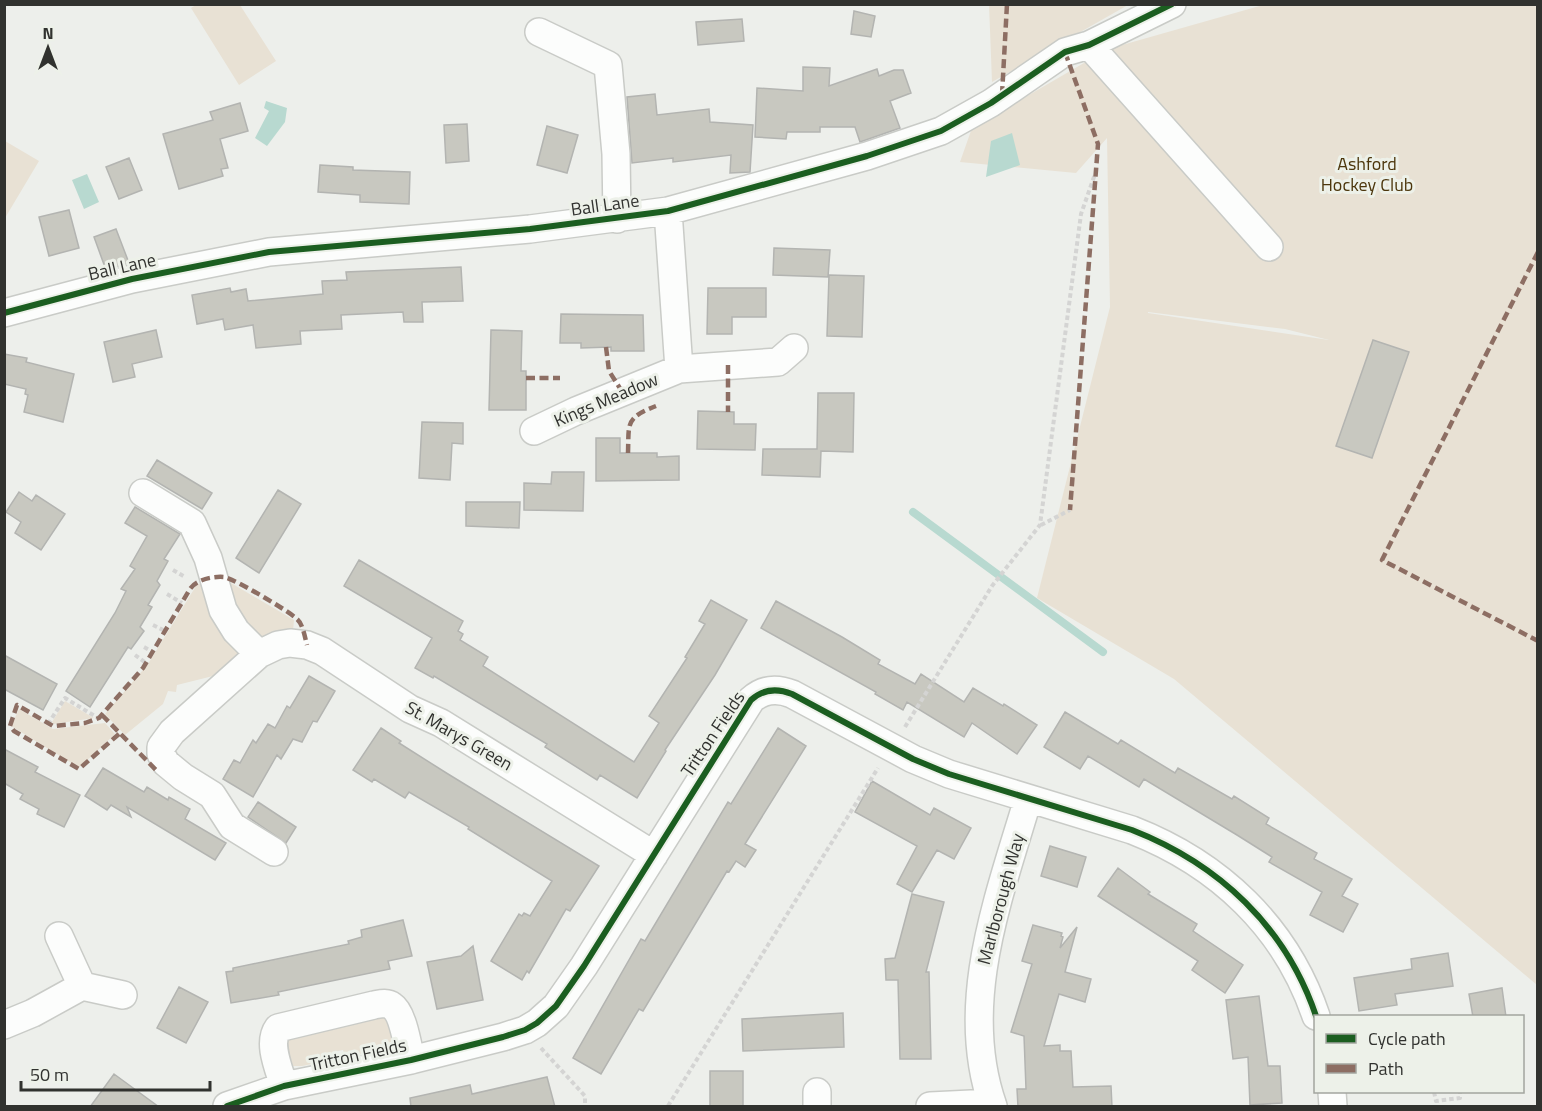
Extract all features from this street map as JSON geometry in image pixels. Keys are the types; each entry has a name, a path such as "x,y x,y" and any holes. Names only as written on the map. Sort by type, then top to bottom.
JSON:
{"street":[{"name":"Ball Lane","path":"4,313 132,279 269,252 530,229 668,212 867,156 941,131 991,103 1065,52 1089,45 1172,4"},
{"path":"539,32 608,65 617,171 617,219"},
{"path":"1089,45 1269,247"},
{"name":"Kings Meadow","path":"668,212 680,369"},
{"name":"Kings Meadow","path":"534,431 576,411 680,369 747,364 787,364"},
{"path":"143,493 192,523 208,558 223,610 236,631 259,654"},
{"name":"St. Marys Green","path":"274,852 232,826 212,795 174,770 162,756 161,747 172,732 259,654 278,645 290,643 302,644 322,651 410,709 441,723 654,855"},
{"name":"Tritton Fields","path":"227,1107 284,1086 503,1038 525,1030 544,1018 563,998 751,700 759,693 778,690 792,694 892,748 949,774 1103,820 1157,840 1197,862 1220,878 1256,914 1285,952 1316,1015"},
{"name":"Marlborough Way","path":"992,1105 981,1055 979,1012 981,979 996,906 1028,799"},
{"path":"59,936 82,986"},
{"path":"4,1025 33,1013 82,986 123,995"},
{"name":"Tritton Fields","path":"284,1086 273,1046 274,1034 278,1028 363,1007 386,1004 395,1008 411,1060"},
{"path":"930,1107 992,1105"}],"path":[{"path":"1040,525 1081,214 1095,174"},
{"path":"669,1107 801,890 992,586 1040,525 1070,510"},
{"path":"166,594 182,603"},
{"path":"153,625 165,631"},
{"path":"144,647 153,652"},
{"path":"135,655 146,663"},
{"path":"48,724 65,698 98,718"},
{"path":"525,1030 585,1096 585,1107"},
{"path":"1434,1093 1436,1101 1460,1098 1460,1093"}],"green space":[{"path":"989,4 1128,5 992,82"},
{"path":"196,5 240,5 276,61 239,85 191,8"},
{"name":"Ashford Hockey Club","path":"1263,5 1537,5 1537,985 1174,679 1037,598 1110,307 1107,138 1076,173 960,162 972,128 1108,49","holes":["1148,312 1285,329 1329,340"]},
{"path":"5,141 39,161 5,218"},
{"path":"226,580 294,620 293,631 261,639 236,620"},
{"path":"208,582 244,650 217,675 177,685 176,692 168,691 163,704 125,735 105,714 148,664 196,586"},
{"path":"65,701 94,718 54,724 52,722"},
{"path":"19,709 53,729 105,723 115,734 78,767 11,726"},
{"path":"386,1014 396,1043 382,1049 345,1057 343,1050 334,1052 335,1059 302,1066 288,1066 285,1035"}],"shaded area":[{"path":"266,101 287,108 285,122 267,146 255,138 269,111 264,108"},
{"path":"1012,133 1020,165 986,177 991,141"},
{"path":"87,174 99,202 84,209 72,180"}],"building":[{"path":"854,11 875,16 871,37 851,34"},
{"path":"742,19 744,41 698,45 696,22"},
{"path":"803,67 830,68 829,86 877,69 879,76 894,70 903,70 911,93 890,101 900,128 860,142 855,127 820,127 820,132 787,132 786,139 755,137 757,88 803,91"},
{"path":"655,94 657,115 709,109 710,122 753,125 750,172 730,173 731,155 673,162 673,158 632,163 627,97"},
{"path":"240,103 248,131 220,139 228,168 221,169 223,176 179,189 163,134 213,120 210,112"},
{"path":"467,124 469,161 446,163 444,125"},
{"path":"547,126 578,135 567,173 537,165"},
{"path":"129,158 142,190 119,199 106,167"},
{"path":"320,165 353,167 353,170 410,172 409,204 360,202 360,195 318,192"},
{"path":"69,210 79,248 49,256 39,217"},
{"path":"116,229 129,263 106,270 94,237"},
{"path":"774,248 830,250 828,277 773,275"},
{"path":"461,267 463,301 422,302 423,322 404,322 403,312 341,315 342,329 300,331 301,344 256,348 253,325 225,330 223,319 197,324 192,295 230,288 231,292 246,289 248,301 323,294 322,281 347,280 346,272"},
{"path":"829,275 864,276 862,337 827,336"},
{"path":"708,288 766,288 766,317 732,317 732,334 707,334"},
{"path":"561,314 643,315 644,351 611,351 611,347 581,348 581,343 560,343"},
{"path":"156,330 162,357 132,364 135,377 113,382 104,342"},
{"path":"491,330 522,331 521,371 526,371 526,410 489,410"},
{"path":"1373,340 1409,352 1372,458 1336,446"},
{"path":"4,354 27,358 26,362 74,374 63,422 24,412 28,395 25,394 26,389 4,384"},
{"path":"818,393 854,393 853,452 821,451 820,477 762,475 763,449 817,449"},
{"path":"698,411 734,412 734,424 756,424 755,450 697,449"},
{"path":"422,422 463,423 463,444 452,443 450,480 419,478"},
{"path":"596,438 620,438 620,453 657,453 657,457 679,456 679,480 596,481"},
{"path":"157,460 212,493 202,509 147,476"},
{"path":"552,472 584,472 583,511 524,510 524,483 551,484"},
{"path":"278,490 301,504 259,573 236,558"},
{"path":"19,492 32,501 36,495 65,514 41,550 15,533 21,522 6,512"},
{"path":"466,502 520,502 519,528 466,526"},
{"path":"135,507 180,534 164,559 168,561 157,581 160,585 148,605 152,607 140,627 144,631 131,649 128,647 90,707 66,691 115,613 126,591 121,589 135,569 130,566 147,536 125,523"},
{"path":"359,560 463,621 458,631 463,634 460,640 488,657 483,666 634,762 659,723 649,716 687,658 685,657 705,624 699,621 711,600 747,620 637,798 600,775 597,780 545,747 547,744 434,676 433,678 415,668 432,638 344,586"},
{"path":"776,601 842,637 880,660 878,664 915,684 921,674 964,702 973,688 1037,725 1017,754 972,723 964,737 907,702 903,710 875,694 876,692 761,628"},
{"path":"4,655 57,684 43,710 4,689"},
{"path":"309,676 335,691 317,722 313,721 302,742 293,739 281,759 277,755 253,797 223,779 234,760 240,763 253,740 256,743 268,724 275,728 287,706 290,708"},
{"path":"1065,712 1118,744 1121,740 1175,773 1178,768 1232,799 1234,796 1269,818 1266,824 1317,853 1314,859 1352,879 1342,896 1358,904 1343,932 1310,915 1322,892 1269,862 1272,857 1237,835 1144,779 1139,787 1088,756 1080,769 1044,747"},
{"path":"381,728 401,741 399,743 599,866 570,911 566,909 529,973 527,971 522,980 491,961 519,914 522,916 524,913 530,916 552,881 468,829 469,827 409,792 405,798 374,779 372,782 353,770"},
{"path":"778,728 806,746 745,844 756,850 745,867 736,861 729,872 727,871 643,1011 639,1009 601,1074 573,1058 641,939 645,941 728,802 731,804"},
{"path":"4,749 38,767 35,772 80,795 64,827 37,814 39,809 20,799 23,794 4,783"},
{"path":"103,768 144,792 147,787 168,800 169,797 190,809 185,819 226,843 215,860 127,807 131,817 111,805 107,810 85,796"},
{"path":"872,781 930,815 934,808 971,828 954,859 937,850 912,892 897,884 917,846 855,812"},
{"path":"258,802 296,827 286,843 248,817"},
{"path":"1050,846 1086,857 1077,887 1041,876"},
{"path":"1118,868 1150,892 1148,894 1197,924 1193,931 1243,965 1225,993 1192,970 1198,961 1098,896"},
{"path":"912,894 944,902 926,972 929,972 931,1059 900,1059 898,980 886,980 885,959 895,958"},
{"path":"403,920 412,956 388,961 390,969 278,992 279,995 231,1003 226,972 233,971 233,968 349,944 348,941 362,937 361,930"},
{"path":"1033,925 1062,933 1060,948 1077,927 1065,972 1091,979 1085,1002 1059,994 1044,1046 1060,1045 1060,1051 1071,1051 1073,1087 1111,1086 1112,1107 1018,1107 1017,1089 1026,1089 1024,1036 1011,1032 1032,964 1022,961"},
{"path":"473,946 483,1000 437,1009 427,962 461,956"},
{"path":"1448,953 1453,986 1395,994 1397,1005 1359,1011 1354,978 1412,969 1411,959"},
{"path":"179,987 208,1002 186,1043 157,1028"},
{"path":"1502,988 1506,1015 1473,1015 1469,994"},
{"path":"1259,996 1268,1066 1280,1066 1282,1103 1250,1105 1248,1057 1233,1059 1226,1000"},
{"path":"843,1013 844,1047 743,1051 742,1019"},
{"path":"710,1071 743,1071 743,1107 710,1107"},
{"path":"114,1074 159,1107 90,1107"},
{"path":"547,1077 555,1107 411,1107 410,1098 470,1085 472,1094"}],"waterway":[{"path":"913,512 1103,652"}],"marked path":[{"path":"1002,95 1007,4"},
{"path":"1065,52 1098,144 1070,510"},
{"path":"1538,252 1382,560 1538,641"},
{"path":"606,347 609,371 623,393"},
{"path":"728,365 728,412"},
{"path":"526,378 560,378"},
{"path":"628,453 631,423 639,414 656,406"},
{"path":"119,734 79,769 14,731 10,726 17,705 53,726 85,723 99,718 143,668 190,589 205,579 224,577 283,609 299,621 307,645"},
{"path":"102,715 157,771"}],"cycle path":[{"path":"4,313 132,279 269,252 530,229 668,211 867,156 941,131 991,103 1065,52 1089,45 1172,4"},
{"path":"227,1106 284,1086 411,1060 503,1037 525,1030 537,1023 556,1006 584,966 751,700 770,691 792,694 913,759 949,774 1132,830 1164,844 1193,861 1221,880 1268,927 1287,954 1316,1015"}]}
